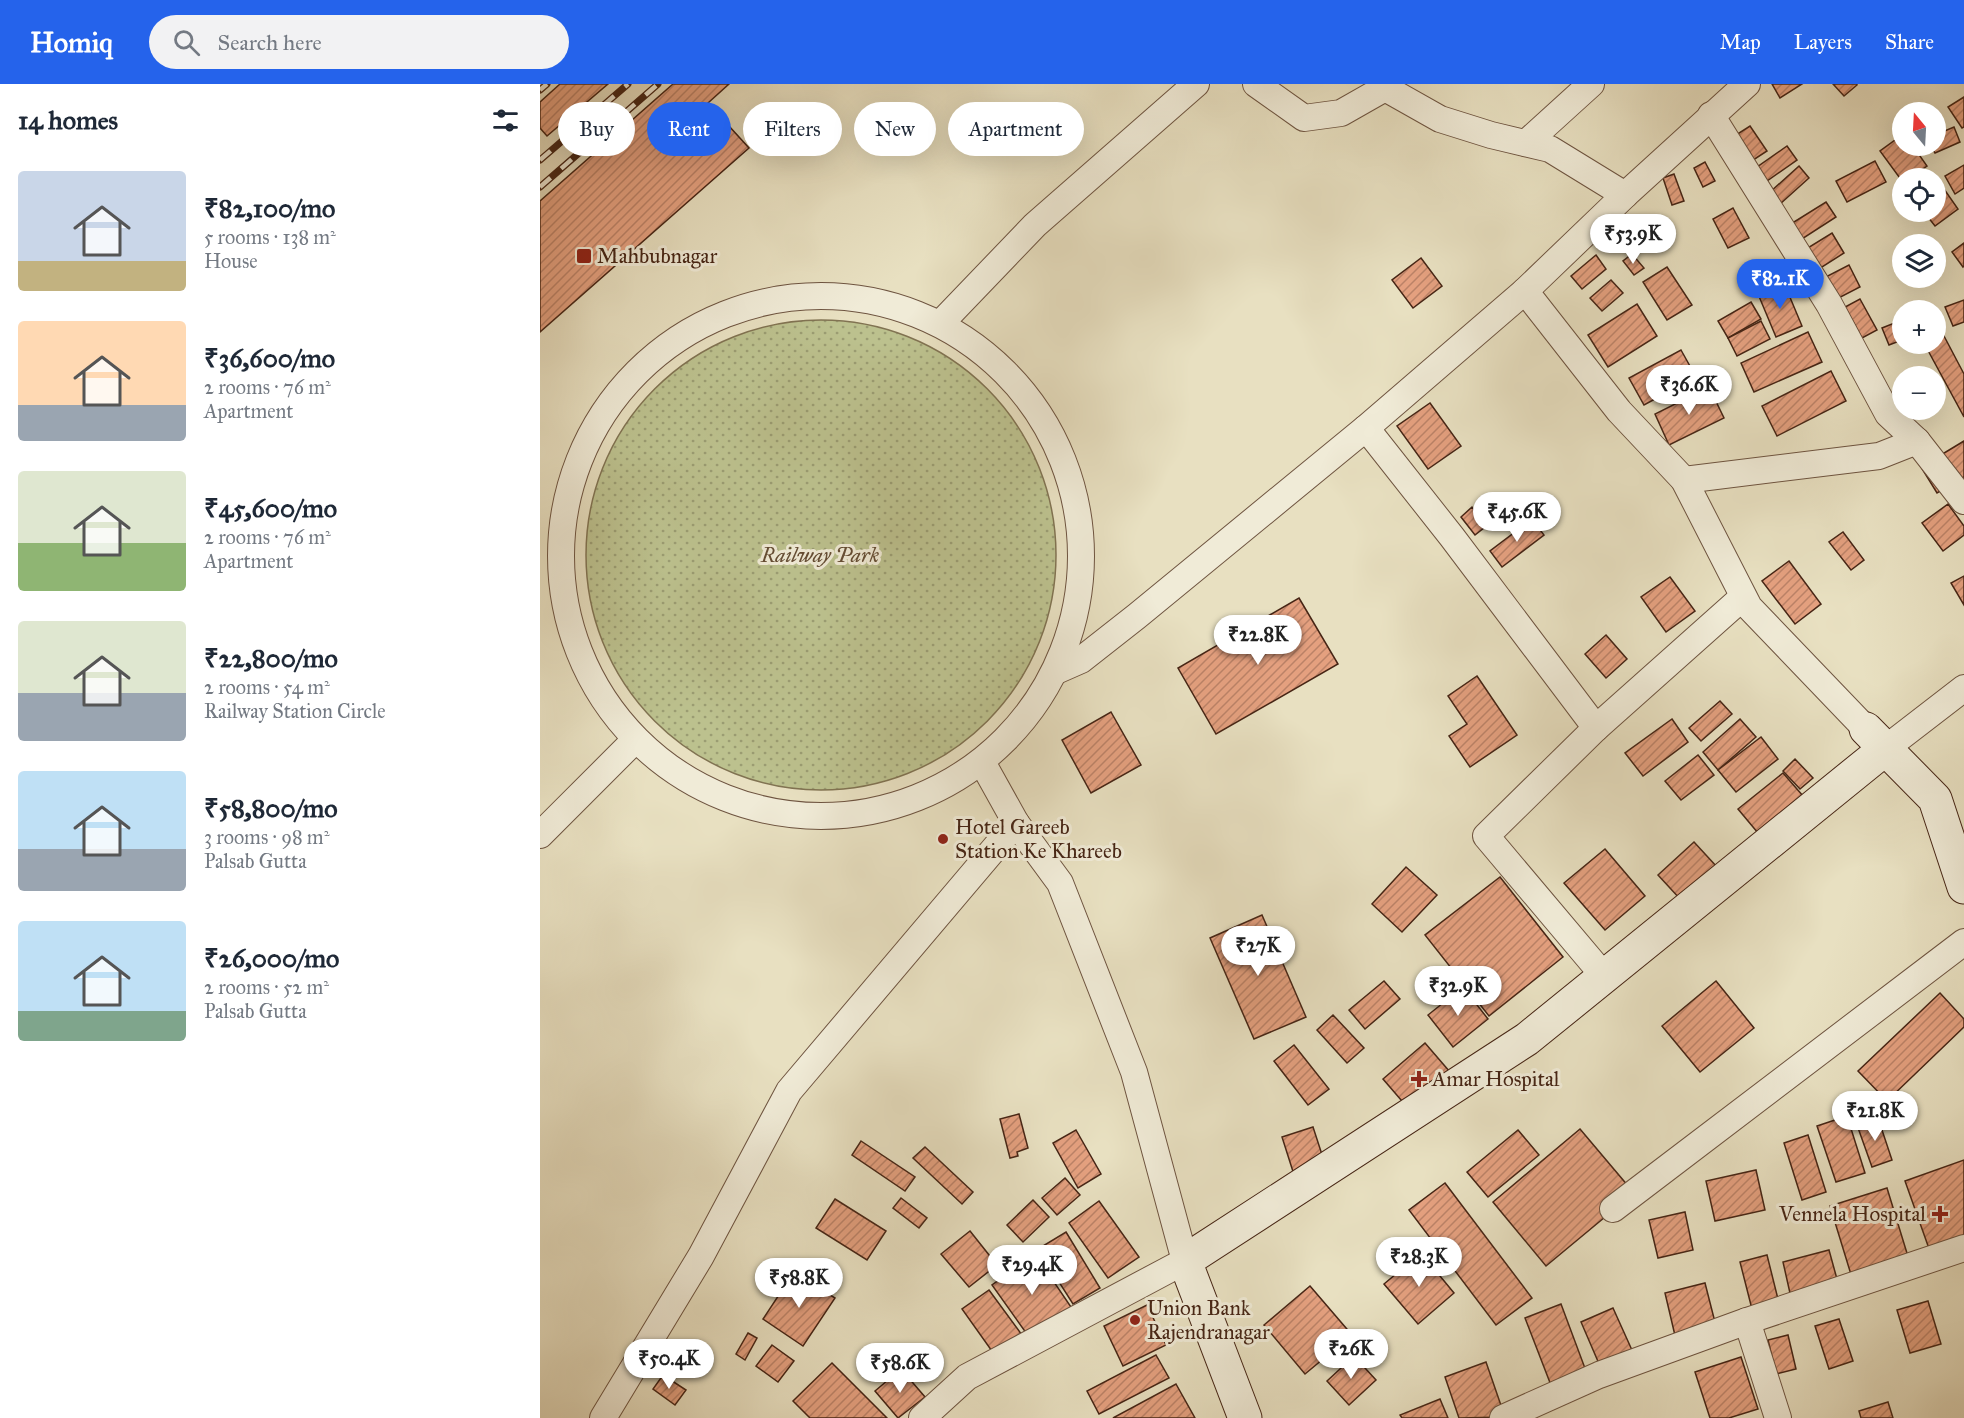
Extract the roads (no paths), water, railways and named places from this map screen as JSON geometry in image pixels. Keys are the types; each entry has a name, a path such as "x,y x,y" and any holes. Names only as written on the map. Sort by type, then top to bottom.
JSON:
{"street":[{"path":"940,324 1035,225 1197,84"},
{"path":"1256,84 1304,118 1341,113 1385,88 1440,119 1491,135 1550,149 1625,195"},
{"path":"1526,143 1591,84"},
{"path":"1056,671 1081,660 1366,428 1525,291 1625,195 1747,84"},
{"path":"1711,115 1829,304 1888,414 1917,441 1964,501"},
{"path":"1525,291 1619,411 1684,480 1749,607 1935,799 1964,887"},
{"path":"840,296 892,305 940,324 1006,371 1054,436 1080,513 1081,594 1056,671 982,762 928,794 867,813 804,817 742,805 684,779 635,740 589,678 564,605 561,527 577,463 609,405 655,356 711,320 774,300 840,296"},
{"path":"1366,428 1452,537 1596,728"},
{"path":"1684,480 1879,456 1917,441"},
{"path":"1604,976 1486,836 1596,728 1743,597"},
{"path":"922,1418 967,1377 1185,1262 1527,1039 1604,976 1875,739 1964,688"},
{"path":"540,835 635,740"},
{"path":"982,762 1016,823 1060,883 1134,1072 1185,1262 1245,1418"},
{"path":"603,1418 701,1256 789,1091 1016,823"},
{"path":"1613,1209 1964,942"},
{"path":"1503,1418 1599,1375 1747,1321 1964,1248"},
{"path":"1747,1321 1778,1418"}],"railway":[{"path":"540,90 547,84"},
{"path":"540,160 628,84"},
{"path":"540,187 658,84"}],"place":[{"name":"Mahbubnagar","path":"584,256"},
{"name":"Hotel Gareeb Station Ke Khareeb","path":"943,839"},
{"name":"Amar Hospital","path":"1419,1079"},
{"name":"Vennela Hospital","path":"1940,1214"},
{"name":"Union Bank Rajendranagar","path":"1135,1320"}],"park label":[{"name":"Railway Park","path":"820,555"}]}
